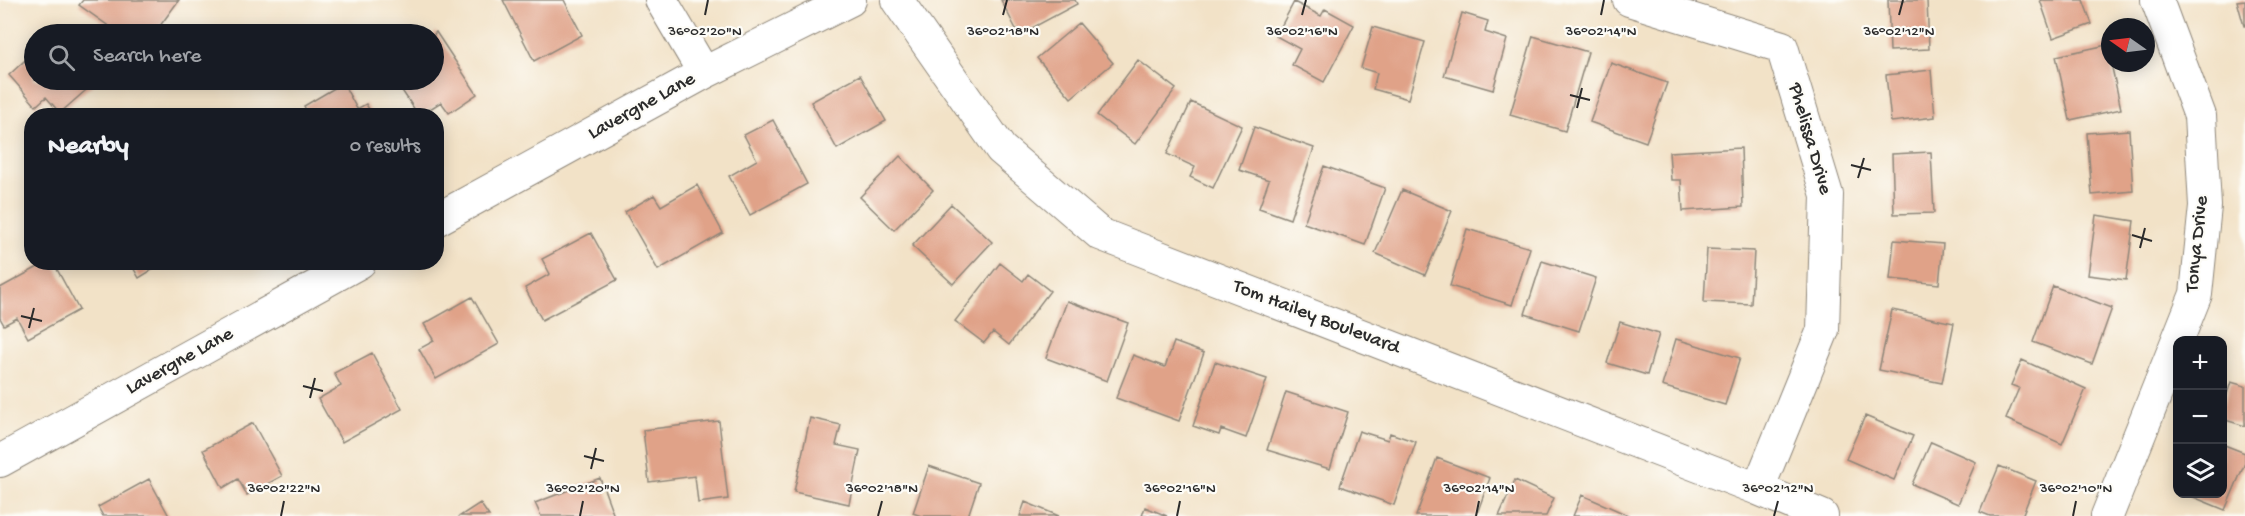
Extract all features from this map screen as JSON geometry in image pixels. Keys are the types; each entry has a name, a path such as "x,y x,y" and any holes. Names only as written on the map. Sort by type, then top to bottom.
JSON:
{"street":[{"path":"661,0 704,73"},
{"name":"Lavergne Lane","path":"444,216 704,73 850,0"},
{"name":"Tom Hailey Boulevard","path":"897,0 1001,149 1100,234 1758,489 1822,516"},
{"name":"Phelissa Drive","path":"1629,0 1782,47 1827,195 1823,330 1758,489"},
{"name":"Tonya Drive","path":"2107,516 2196,294 2205,206 2200,116 2157,0"},
{"name":"Lavergne Lane","path":"0,461 346,270"}],"building":[{"path":"83,0 179,0 161,24 106,24 79,5"},
{"path":"503,0 564,0 582,35 534,61"},
{"path":"1001,0 1075,0 1077,4 1019,35"},
{"path":"1888,0 1927,0 1929,49 1890,51"},
{"path":"2040,0 2083,0 2092,24 2053,38"},
{"path":"2245,0 2245,26 2244,26 2237,1"},
{"path":"1294,2 1321,16 1325,9 1354,25 1324,82 1292,65 1300,49 1276,36"},
{"path":"1462,13 1488,21 1485,32 1507,39 1493,90 1444,76"},
{"path":"1079,23 1113,63 1071,98 1037,58"},
{"path":"1373,27 1425,42 1408,99 1373,89 1377,73 1361,68"},
{"path":"1533,36 1588,52 1565,131 1510,115"},
{"path":"444,44 477,94 449,113 441,102 432,108 414,108 402,90 444,90"},
{"path":"2101,46 2101,72 2113,72 2121,109 2070,120 2056,56"},
{"path":"1138,60 1176,89 1135,144 1097,115"},
{"path":"24,61 24,90 86,90 66,108 56,108 46,97 36,106 9,75"},
{"path":"1611,63 1667,83 1646,142 1590,122"},
{"path":"1931,70 1935,117 1891,122 1886,75"},
{"path":"860,75 886,121 837,149 811,102"},
{"path":"331,90 347,90 356,108 305,108 304,106"},
{"path":"1191,102 1242,126 1213,188 1190,177 1195,167 1167,154"},
{"path":"773,120 807,184 750,215 729,176 757,160 744,135"},
{"path":"1254,127 1314,148 1290,219 1259,208 1269,180 1239,170"},
{"path":"2129,130 2133,191 2092,195 2087,133"},
{"path":"1741,148 1743,207 1683,211 1681,180 1671,180 1669,152"},
{"path":"1931,152 1934,213 1894,214 1892,154"},
{"path":"900,156 933,190 894,230 860,197"},
{"path":"1324,166 1385,188 1365,245 1304,223"},
{"path":"697,185 723,233 658,270 625,212 654,195 661,206"},
{"path":"1402,190 1452,211 1425,275 1375,253"},
{"path":"951,204 992,242 953,284 912,246"},
{"path":"2096,215 2134,221 2126,280 2088,275"},
{"path":"1467,229 1530,248 1512,305 1450,286"},
{"path":"591,233 617,280 542,320 525,288 550,274 542,259"},
{"path":"1894,240 1943,244 1939,284 1890,279"},
{"path":"1707,249 1754,251 1751,304 1704,302"},
{"path":"1542,261 1596,278 1579,331 1525,314"},
{"path":"1000,263 1023,281 1028,274 1050,291 1009,345 993,332 984,343 955,321"},
{"path":"33,270 57,270 79,310 28,338 17,318 4,325 0,318 0,288"},
{"path":"134,270 152,270 139,278"},
{"path":"2053,286 2112,308 2092,364 2033,342"},
{"path":"472,297 499,344 436,379 419,349 434,341 424,324"},
{"path":"1067,301 1128,323 1107,381 1046,358"},
{"path":"1892,310 1954,323 1942,383 1879,370"},
{"path":"1620,322 1659,334 1647,375 1607,363"},
{"path":"1676,339 1740,358 1725,405 1662,386"},
{"path":"1174,342 1204,353 1179,421 1116,398 1133,355 1165,367"},
{"path":"372,353 402,409 342,442 318,399 341,386 334,373"},
{"path":"2022,360 2086,389 2062,444 2006,419 2019,388 2011,385"},
{"path":"1215,362 1267,379 1246,438 1221,429 1219,435 1193,426"},
{"path":"2231,382 2245,386 2245,426 2227,421 2227,394"},
{"path":"1286,392 1348,412 1330,469 1267,450"},
{"path":"1865,416 1913,436 1894,480 1846,459"},
{"path":"810,418 841,425 836,445 860,450 849,504 794,492"},
{"path":"719,421 728,499 698,503 695,476 649,482 643,430"},
{"path":"253,423 282,476 247,495 238,479 223,488 203,450"},
{"path":"1359,431 1388,440 1390,433 1416,442 1394,505 1340,486"},
{"path":"1931,442 1976,462 1958,504 1912,484"},
{"path":"2227,446 2245,453 2245,463 2225,510 2196,498 2227,498"},
{"path":"1437,458 1490,478 1476,516 1416,516"},
{"path":"929,466 979,483 968,516 921,516 913,513"},
{"path":"1999,466 2036,481 2022,516 1990,516 1980,512"},
{"path":"600,478 614,516 541,516 535,503"},
{"path":"149,479 169,516 103,516 98,507"},
{"path":"1515,480 1554,498 1546,516 1499,516"},
{"path":"1582,495 1630,516 1573,516"},
{"path":"1025,502 1059,516 1020,516"},
{"path":"480,503 489,516 460,516"},
{"path":"1145,507 1167,516 1142,516"}]}
